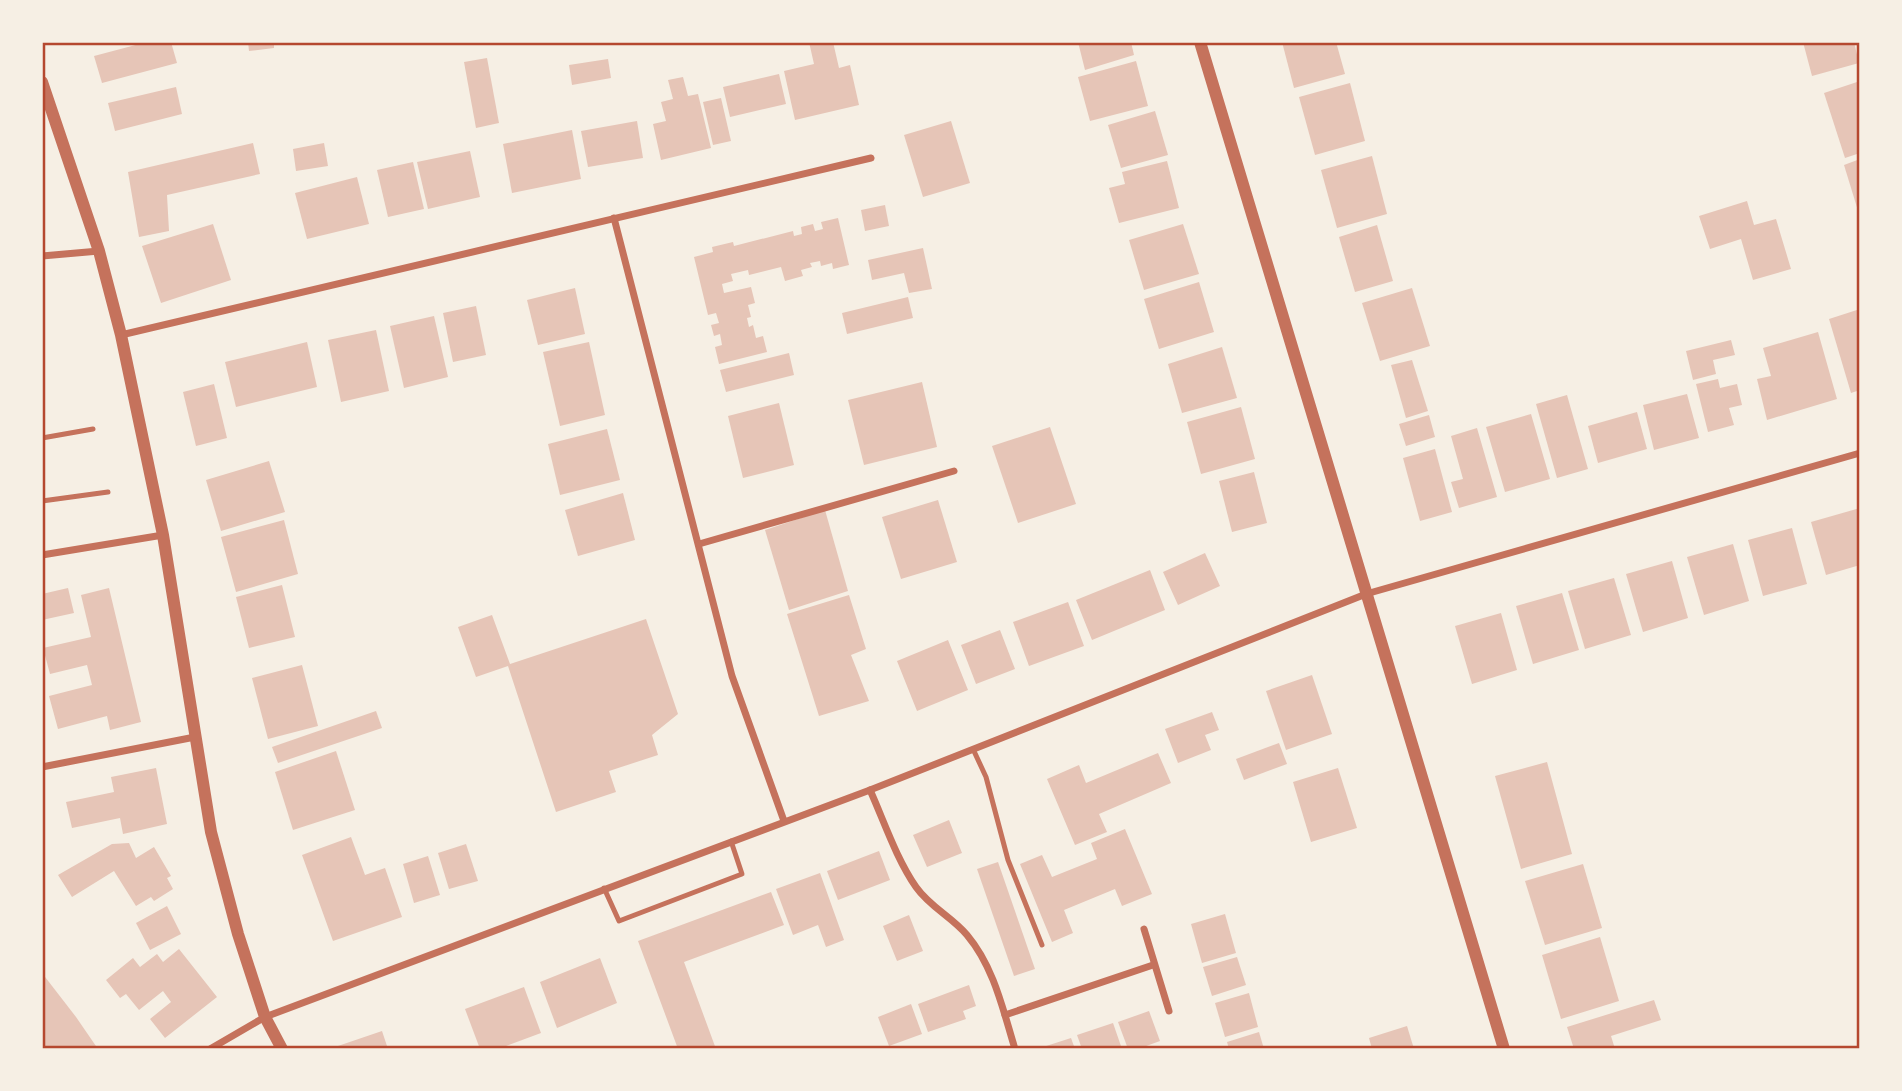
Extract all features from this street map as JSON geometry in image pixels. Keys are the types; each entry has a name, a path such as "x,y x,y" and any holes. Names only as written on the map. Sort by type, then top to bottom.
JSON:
{"street":[{"path":"1200,42 1504,1049"},
{"path":"42,82 99,251 121,335 163,535 211,832 238,934 265,1017 282,1049"},
{"path":"121,335 871,159"},
{"path":"614,218 732,676 783,821"},
{"path":"42,256 99,251"},
{"path":"210,1049 265,1017 870,789 1366,594 1860,453"},
{"path":"699,544 954,471"},
{"path":"42,555 163,535"},
{"path":"42,767 195,737"},
{"path":"870,789 908,875 936,909 966,934 980,953 1005,1015 1015,1049"},
{"path":"1144,929 1169,1011"},
{"path":"1005,1015 1153,965"}],"lane":[{"path":"42,438 93,429"},
{"path":"42,501 108,492"},
{"path":"973,749 986,777 1008,860 1042,945"},
{"path":"604,888 619,921 742,874 732,841"}],"building":[{"path":"147,42 171,42 177,63 102,83 94,56"},
{"path":"248,42 274,42 274,48 249,51"},
{"path":"809,42 833,42 839,68 850,65 859,105 795,120 784,71 814,64"},
{"path":"1078,42 1131,42 1134,55 1085,70"},
{"path":"1282,42 1336,42 1345,74 1294,88"},
{"path":"1803,42 1854,42 1859,63 1812,76"},
{"path":"487,58 499,123 476,128 464,62"},
{"path":"608,59 611,78 572,85 569,65"},
{"path":"1136,61 1148,106 1090,121 1078,77"},
{"path":"779,74 786,104 730,117 723,87"},
{"path":"683,77 688,96 698,94 711,148 661,160 653,124 666,121 661,102 673,99 668,80"},
{"path":"1860,81 1860,153 1845,158 1824,93"},
{"path":"1350,83 1365,141 1315,155 1299,97"},
{"path":"176,87 182,114 115,131 108,103"},
{"path":"721,98 731,141 713,145 703,102"},
{"path":"1155,111 1168,155 1121,168 1108,125"},
{"path":"637,121 643,158 588,167 581,131"},
{"path":"951,121 970,183 923,197 904,135"},
{"path":"572,130 581,179 512,193 503,144"},
{"path":"253,143 260,174 167,195 169,231 139,237 128,172"},
{"path":"324,143 328,166 296,171 293,149"},
{"path":"470,151 480,197 428,209 417,162"},
{"path":"1372,156 1387,214 1337,228 1321,170"},
{"path":"1860,159 1860,214 1859,214 1844,165"},
{"path":"1167,161 1179,208 1119,223 1109,188 1125,184 1122,172"},
{"path":"413,162 424,209 388,217 377,170"},
{"path":"357,177 369,224 307,239 295,193"},
{"path":"1747,201 1754,225 1776,219 1791,269 1753,280 1741,239 1710,249 1699,216"},
{"path":"885,205 889,226 865,231 861,210"},
{"path":"838,218 849,265 833,269 832,263 821,266 820,261 810,263 812,267 801,270 803,276 785,281 781,267 749,275 748,270 731,274 733,281 722,284 724,293 751,287 755,303 748,305 751,317 747,318 749,327 753,325 756,338 763,336 767,352 719,364 715,347 722,345 720,334 714,336 711,325 719,323 716,313 708,315 694,257 713,252 712,247 733,242 734,246 793,231 794,236 802,234 801,227 813,224 815,231 823,229 821,222"},
{"path":"213,224 231,280 161,303 142,246"},
{"path":"1183,224 1199,274 1144,290 1129,240"},
{"path":"1377,225 1393,281 1355,292 1339,237"},
{"path":"923,248 932,289 909,293 904,273 872,280 868,260"},
{"path":"1199,282 1214,332 1159,349 1144,299"},
{"path":"575,288 585,334 538,345 527,300"},
{"path":"1412,288 1430,346 1380,361 1362,303"},
{"path":"908,297 913,318 847,334 842,313"},
{"path":"476,306 486,355 453,362 443,313"},
{"path":"1860,309 1860,390 1851,393 1829,319"},
{"path":"434,316 448,377 404,388 390,326"},
{"path":"376,330 389,391 341,402 328,340"},
{"path":"1818,332 1837,399 1767,420 1757,379 1771,376 1763,348"},
{"path":"1731,340 1735,355 1713,360 1716,374 1693,380 1686,351"},
{"path":"307,342 317,387 236,407 225,362"},
{"path":"589,342 605,415 560,426 543,352"},
{"path":"1222,347 1237,398 1182,413 1168,364"},
{"path":"789,353 794,375 726,392 720,370"},
{"path":"1412,360 1428,411 1406,418 1391,365"},
{"path":"1718,379 1720,388 1737,384 1742,405 1729,408 1734,425 1708,432 1696,384"},
{"path":"922,382 937,447 864,465 848,400"},
{"path":"214,384 227,438 196,446 183,392"},
{"path":"1687,394 1699,438 1654,450 1643,405"},
{"path":"1567,395 1588,469 1557,478 1536,404"},
{"path":"779,403 794,465 743,478 728,416"},
{"path":"1241,407 1255,459 1201,474 1187,422"},
{"path":"1637,412 1647,449 1598,463 1588,426"},
{"path":"1531,414 1550,479 1505,492 1486,427"},
{"path":"1429,415 1435,437 1406,446 1399,424"},
{"path":"1050,427 1076,504 1018,523 992,446"},
{"path":"1477,428 1497,497 1459,508 1451,482 1463,479 1451,436"},
{"path":"607,429 620,480 560,495 548,444"},
{"path":"1435,449 1452,512 1420,521 1403,458"},
{"path":"269,461 285,512 221,531 206,480"},
{"path":"1254,472 1267,523 1232,532 1219,481"},
{"path":"623,493 635,540 578,556 565,510"},
{"path":"938,500 957,562 901,579 882,517"},
{"path":"1860,508 1860,565 1826,575 1811,522"},
{"path":"825,510 848,591 789,610 765,530"},
{"path":"284,520 298,574 236,592 221,537"},
{"path":"1792,528 1807,584 1763,596 1748,540"},
{"path":"1733,544 1749,601 1704,615 1687,557"},
{"path":"1205,553 1220,586 1178,605 1163,572"},
{"path":"1672,561 1688,618 1643,632 1626,574"},
{"path":"1150,570 1165,610 1092,640 1076,600"},
{"path":"1614,578 1631,635 1585,649 1568,591"},
{"path":"282,585 295,637 249,648 236,597"},
{"path":"68,588 74,613 42,620 42,594"},
{"path":"109,588 141,722 110,730 107,716 58,729 49,696 92,685 87,665 50,674 43,648 91,637 81,595"},
{"path":"1562,593 1579,650 1533,664 1516,606"},
{"path":"849,595 866,649 851,655 869,701 819,716 787,614"},
{"path":"1068,602 1084,646 1029,666 1013,622"},
{"path":"1501,613 1517,670 1472,684 1455,626"},
{"path":"492,615 510,664 646,619 678,714 652,735 658,755 609,771 616,792 556,812 508,666 476,677 458,627"},
{"path":"1000,630 1015,669 976,684 961,645"},
{"path":"948,640 968,690 917,711 897,661"},
{"path":"302,665 318,726 268,739 252,678"},
{"path":"1312,675 1332,734 1286,750 1266,691"},
{"path":"376,711 382,728 278,763 272,747"},
{"path":"1212,712 1219,730 1205,735 1211,750 1178,763 1165,729"},
{"path":"1279,743 1287,764 1244,780 1236,759"},
{"path":"336,751 355,810 293,830 275,772"},
{"path":"1158,753 1171,783 1099,814 1107,832 1075,845 1047,779 1079,765 1086,783"},
{"path":"1547,762 1572,854 1521,869 1495,776"},
{"path":"156,768 167,824 123,834 120,818 72,828 66,802 114,792 111,777"},
{"path":"1338,768 1357,828 1311,842 1293,782"},
{"path":"949,820 962,853 927,867 913,835"},
{"path":"1125,829 1152,894 1122,906 1115,889 1064,910 1073,933 1052,942 1020,864 1042,855 1052,877 1097,859 1091,843"},
{"path":"351,837 365,875 385,868 402,917 333,941 302,855"},
{"path":"129,843 136,858 154,847 171,876 167,878 173,889 154,901 151,897 136,906 114,871 72,897 58,875 112,844"},
{"path":"466,844 478,881 449,889 438,853"},
{"path":"879,851 890,880 838,900 827,871"},
{"path":"428,856 440,895 414,903 403,864"},
{"path":"998,862 1035,969 1014,976 977,869"},
{"path":"1583,864 1602,928 1545,945 1525,881"},
{"path":"820,873 844,940 826,947 818,925 793,935 776,889"},
{"path":"771,892 784,925 684,962 716,1049 678,1049 638,941"},
{"path":"167,906 181,934 150,950 136,923"},
{"path":"1225,914 1236,953 1202,963 1191,924"},
{"path":"909,915 923,951 897,961 883,926"},
{"path":"1600,937 1619,1001 1561,1019 1542,955"},
{"path":"179,949 217,997 165,1038 150,1019 171,1002 163,991 139,1010 126,994 120,998 106,980 133,958 140,967 157,954 163,962"},
{"path":"1237,957 1246,985 1212,996 1203,967"},
{"path":"600,958 617,1003 557,1028 540,982"},
{"path":"42,973 76,1017 98,1049 42,1049"},
{"path":"969,985 976,1006 963,1011 966,1019 928,1032 918,1004"},
{"path":"524,987 541,1033 498,1049 480,1049 465,1009"},
{"path":"1249,993 1258,1027 1225,1037 1215,1003"},
{"path":"1654,1000 1661,1020 1611,1036 1615,1049 1574,1049 1567,1027"},
{"path":"911,1004 922,1034 889,1046 878,1017"},
{"path":"1149,1011 1160,1041 1138,1049 1128,1049 1118,1022"},
{"path":"1113,1023 1122,1049 1082,1049 1077,1035"},
{"path":"1407,1026 1414,1049 1372,1049 1369,1038"},
{"path":"382,1031 388,1049 335,1047"},
{"path":"1259,1032 1264,1049 1229,1049 1227,1042"},
{"path":"1071,1038 1075,1049 1040,1049 1040,1048"}]}
